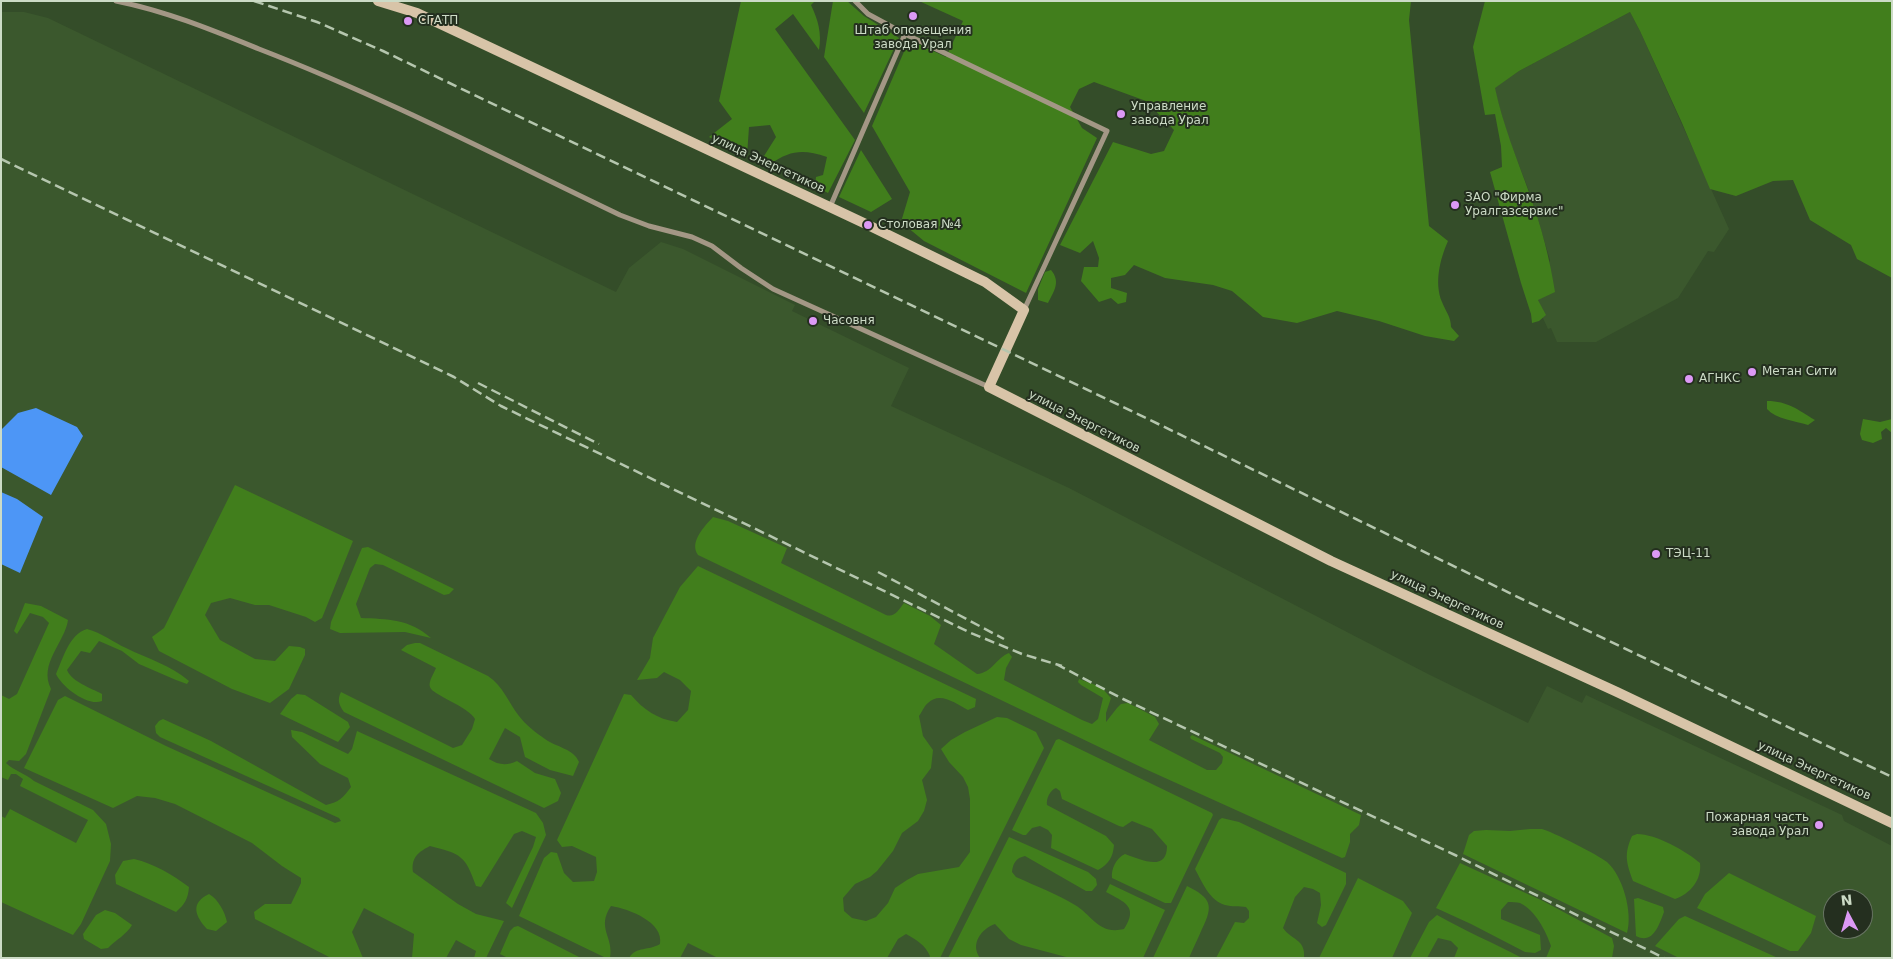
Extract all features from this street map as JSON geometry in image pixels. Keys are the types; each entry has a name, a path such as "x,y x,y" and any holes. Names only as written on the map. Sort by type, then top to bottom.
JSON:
{"street":[{"path":"116,1 175,16 302,65 380,99 620,215 649,226 692,237 712,246 773,289 989,388 1107,131 906,34 868,14 854,1"},
{"name":"улица Энергетиков","path":"378,1 418,13 830,207 985,282 1024,310"},
{"path":"830,207 906,34"},
{"name":"улица Энергетиков","path":"989,388 1331,561 1617,692 1892,823"}],"shaded area":[{"path":"1,12 24,12 48,18 616,292 629,268 661,242 683,249 795,305 792,311 909,368 891,406 1069,488 1428,674 1528,723 1547,686 1582,703 1586,695 1842,815 1844,821 1892,846 1892,958 1,958"},
{"name":"ЗАО \"Фирма Уралгазсервис\"","path":"1630,12 1729,229 1714,252 1708,251 1678,298 1596,342 1557,342 1551,328 1548,329 1542,316 1545,315 1538,300 1550,260 1531,196 1508,137 1494,88 1519,71"}],"green space":[{"path":"741,1 815,1 811,5 819,27 819,50 793,14 775,29 855,140 828,193 815,186 816,177 823,175 827,157 797,152 784,156 770,164 764,156 776,137 770,125 749,127 747,156 709,137 732,119 719,101"},
{"path":"833,1 847,1 864,16 899,38 864,113 824,57"},
{"path":"919,1 1411,1 1409,20 1429,226 1448,241 1440,263 1438,287 1451,327 1459,336 1454,341 1425,336 1379,321 1337,311 1297,323 1263,317 1232,291 1213,285 1165,278 1134,265 1125,275 1111,278 1111,288 1127,293 1126,302 1118,304 1111,298 1099,302 1081,281 1084,267 1098,267 1099,258 1093,241 1080,253 1060,245 1113,142 1151,154 1164,151 1174,130 1146,101 1094,82 1079,89 1070,107 1082,128 1097,138 1026,293 924,241 901,222 910,192 872,126 909,40 946,57 963,21"},
{"path":"1485,1 1892,1 1892,278 1857,259 1851,245 1810,220 1793,180 1773,181 1736,196 1710,189 1682,123 1630,12 1519,71 1495,88 1506,129 1541,231 1551,267 1555,292 1538,300 1546,315 1539,321 1532,323 1490,172 1502,167 1501,146 1495,114 1485,115 1473,47"},
{"path":"861,150 892,199 871,212 839,197"},
{"path":"1051,270 1056,283 1048,303 1038,300 1038,289 1045,272"},
{"path":"1767,401 1787,404 1815,420 1808,425 1780,417 1767,409"},
{"path":"1863,419 1880,422 1892,419 1892,433 1886,428 1881,432 1882,439 1873,443 1862,440 1860,434"},
{"path":"235,485 353,541 322,618 315,622 306,617 269,605 255,605 230,598 211,603 205,615 220,640 255,659 275,661 289,646 305,649 305,655 289,689 270,703 232,689 159,651 152,637 164,628"},
{"path":"713,517 728,521 787,548 781,563 886,615 894,614 904,603 930,616 941,625 934,644 977,674 986,671 1009,653 1012,657 1006,668 1004,680 1082,720 1092,724 1098,719 1103,698 1081,685 1078,682 1079,679 1101,687 1111,698 1106,713 1106,722 1121,704 1128,703 1155,717 1159,724 1149,740 1207,770 1216,770 1222,763 1223,757 1220,753 1191,739 1192,735 1361,815 1359,825 1350,834 1350,842 1345,857 1342,858 1143,768 698,555 695,545 696,540"},
{"path":"368,547 454,589 449,594 444,595 383,565 375,564 370,568 356,604 361,618 398,621 415,627 431,638 405,632 340,633 330,629 331,622 362,548"},
{"path":"698,566 976,699 975,707 968,710 943,698 938,698 928,703 919,716 923,736 933,750 931,768 922,780 927,800 924,811 918,821 902,833 893,851 877,871 870,877 855,884 843,898 844,911 852,918 866,921 876,917 888,903 895,888 918,874 959,867 970,852 970,799 968,787 963,777 949,762 941,749 951,740 965,732 997,717 1007,718 1036,732 1044,748 940,958 929,958 928,952 923,946 906,934 898,939 887,958 718,958 688,943 680,958 629,958 639,950 660,944 660,936 657,929 644,918 627,910 611,906 605,920 611,951 610,958 606,958 519,916 544,858 551,852 557,853 564,873 573,882 594,881 597,872 596,857 572,846 562,847 557,840 624,694 631,695 651,713 670,721 677,722 688,710 691,691 680,680 664,672 657,678 637,680 650,658 653,638 680,587"},
{"path":"25,603 41,606 68,620 50,662 48,680 51,689 26,754 19,761 9,760 6,763 34,781 93,810 106,824 111,844 110,861 81,924 73,935 1,902 1,816 5,818 10,809 76,843 88,820 20,786 23,779 16,774 11,774 8,780 1,777 1,695 9,699 17,694 49,623 43,617 30,613 17,634 14,631"},
{"path":"87,629 167,666 189,681 187,684 139,664 122,651 99,641 90,653 81,651 67,670 77,681 102,694 102,701 96,702 83,699 64,685 56,674 71,641"},
{"path":"420,643 488,676 498,684 527,725 549,742 569,751 577,758 579,762 573,776 550,770 525,757 520,737 505,728 489,759 503,764 517,761 535,773 555,779 561,793 558,801 544,808 344,712 339,702 341,692 453,748 462,745 472,729 475,719 471,714 432,690 430,683 436,668 401,650 407,645"},
{"path":"297,694 305,695 348,722 350,727 338,742 280,714"},
{"path":"65,696 166,746 335,823 341,821 339,818 160,737 156,733 155,726 163,719 211,741 326,805 338,801 346,794 351,787 348,778 320,764 292,737 291,730 302,732 348,754 352,749 357,731 536,813 543,823 546,835 512,908 506,903 536,837 522,831 514,834 481,887 476,886 465,862 449,851 430,846 419,853 414,859 413,872 458,904 476,914 504,921 486,958 474,958 476,951 456,940 446,958 412,958 414,934 364,908 352,932 363,958 331,958 255,919 254,912 265,904 291,904 301,883 301,878 252,843 175,804 155,798 137,796 113,808 24,768 58,700"},
{"path":"1059,739 1212,813 1213,815 1171,903 1165,903 1112,878 1115,864 1125,854 1152,862 1158,862 1163,859 1167,846 1152,829 1132,821 1123,827 1119,826 1062,799 1060,791 1056,788 1049,795 1047,805 1106,836 1114,845 1113,853 1108,863 1098,870 1051,848 1052,835 1048,830 1040,826 1032,828 1026,835 1012,830 1056,740"},
{"path":"1222,818 1239,822 1346,873 1346,884 1326,925 1322,927 1317,923 1321,905 1320,893 1304,887 1295,897 1283,928 1303,947 1304,958 1216,958 1235,922 1244,923 1249,918 1249,911 1246,907 1225,905 1215,900 1195,869 1219,820"},
{"path":"1542,829 1565,839 1603,859 1613,868 1622,885 1628,905 1629,925 1627,933 1463,854 1469,835 1474,831"},
{"path":"1637,834 1653,837 1670,844 1700,863 1697,881 1686,894 1675,899 1633,881 1627,863 1627,853 1632,836"},
{"path":"1009,837 1088,872 1096,879 1097,885 1092,891 1086,891 1025,856 1016,861 1012,872 1016,877 1075,905 1102,927 1115,930 1124,929 1130,915 1130,910 1124,902 1106,892 1110,884 1165,910 1143,958 1070,958 1021,945 1009,939 995,924 985,929 978,938 976,947 980,958 948,958"},
{"path":"134,859 163,870 189,887 186,901 176,912 116,884 115,875 123,861"},
{"path":"1460,863 1543,901 1612,938 1614,946 1612,958 1546,958 1551,946 1546,934 1535,916 1520,903 1508,902 1501,910 1501,919 1540,935 1541,950 1535,953 1525,952 1436,908"},
{"path":"1729,873 1816,916 1811,933 1798,951 1790,951 1697,908 1705,894"},
{"path":"1358,878 1403,901 1412,913 1392,958 1319,958"},
{"path":"1187,886 1201,894 1208,903 1209,908 1206,921 1189,958 1153,958"},
{"path":"209,894 221,906 227,922 216,931 207,929 197,915 196,910 199,901"},
{"path":"1638,898 1663,907 1664,912 1657,928 1647,938 1636,936 1634,899"},
{"path":"105,910 115,913 132,925 108,948 101,949 84,939 83,934 96,915"},
{"path":"1437,915 1522,958 1454,958 1458,948 1451,941 1438,938 1427,958 1410,958 1429,922"},
{"path":"1685,916 1778,958 1679,958 1655,946 1679,919"},
{"path":"518,926 581,958 508,958 500,954 510,931"}],"water":[{"path":"36,408 77,427 83,436 51,495 1,467 1,430 18,413"},
{"path":"1,492 17,499 43,517 20,573 1,564"}],"railway":[{"path":"254,1 317,22 383,51 1892,777"},
{"path":"1,159 454,377 501,406 971,633 1022,654 1062,666"},
{"path":"478,383 599,444"},
{"path":"878,572 1004,639"},
{"path":"1056,664 1123,699 1455,855 1664,958"}],"place":[{"name":"Штаб оповещения завода Урал","path":"913,16"},
{"name":"СГАТП","path":"408,21"},
{"name":"Управление завода Урал","path":"1121,114"},
{"name":"ЗАО \"Фирма Уралгазсервис\"","path":"1455,205"},
{"name":"Столовая №4","path":"868,225"},
{"name":"Часовня","path":"813,321"},
{"name":"Метан Сити","path":"1752,372"},
{"name":"АГНКС","path":"1689,379"},
{"name":"ТЭЦ-11","path":"1656,554"},
{"name":"Пожарная часть завода Урал","path":"1819,825"}]}
